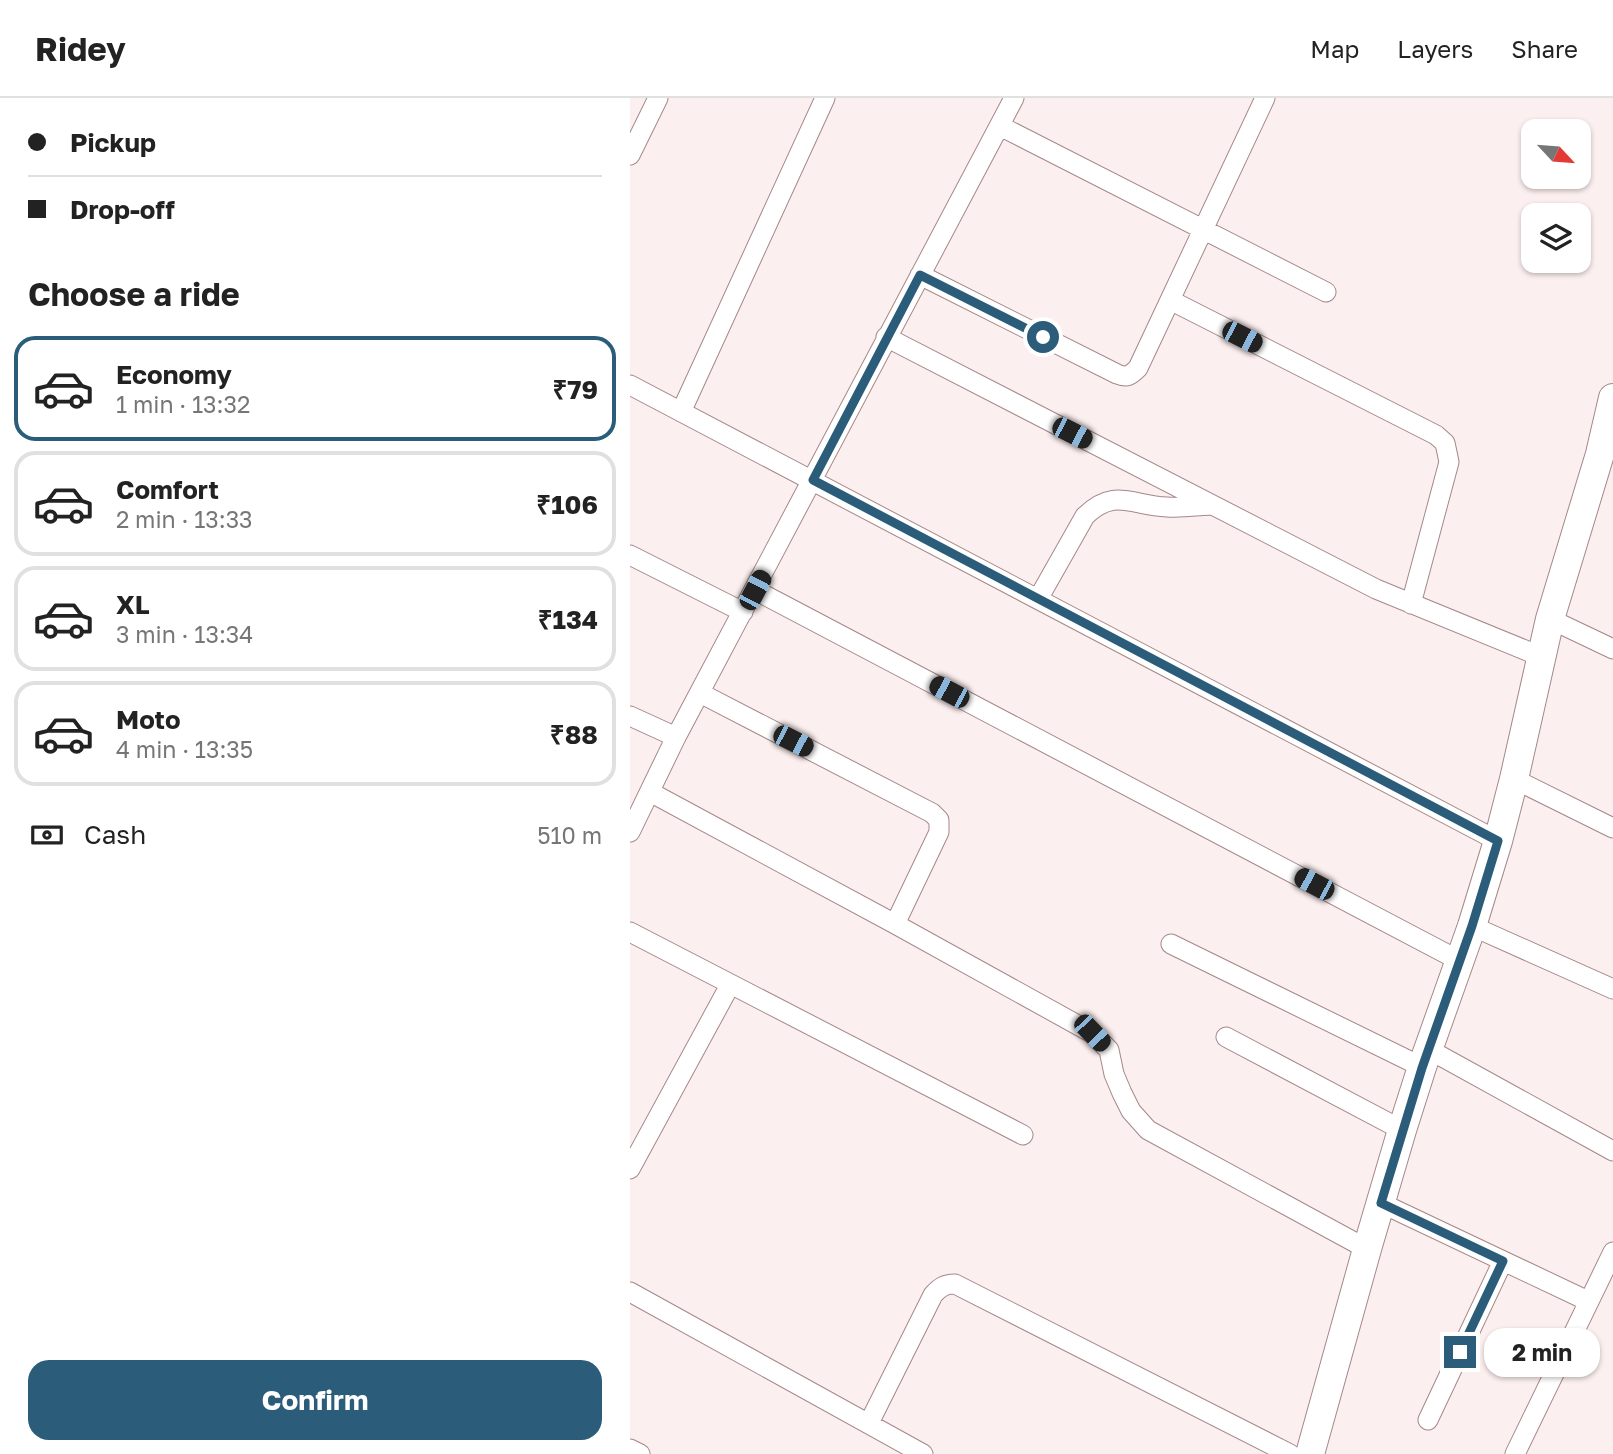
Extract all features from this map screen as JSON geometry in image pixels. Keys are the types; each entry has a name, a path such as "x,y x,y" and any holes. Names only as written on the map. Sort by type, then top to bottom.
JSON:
{"street":[{"path":"630,155 658,98"},
{"path":"681,412 825,98"},
{"path":"631,828 676,737 1014,98"},
{"path":"920,275 1125,377 1131,376 1138,368 1265,98"},
{"path":"1000,126 1326,292"},
{"path":"1170,300 1436,435 1445,443 1449,462 1411,604"},
{"path":"886,337 1376,589 1542,657"},
{"path":"630,385 1498,841"},
{"path":"1310,1454 1402,1129 1472,926 1498,841 1550,619 1607,457 1613,398"},
{"path":"1038,599 1085,516 1104,502 1134,501 1164,507 1212,505"},
{"path":"630,555 743,612"},
{"path":"755,590 1460,961"},
{"path":"1550,619 1613,649"},
{"path":"699,694 932,813 939,820 939,832 895,924"},
{"path":"630,716 676,737"},
{"path":"1514,779 1613,828"},
{"path":"650,792 1092,1033 1109,1050 1114,1074 1126,1102 1148,1130 1367,1249"},
{"path":"1472,926 1613,989"},
{"path":"630,932 1023,1135"},
{"path":"1171,944 1425,1058 1613,1151"},
{"path":"630,1169 730,985"},
{"path":"1226,1037 1402,1129"},
{"path":"1381,1203 1588,1301"},
{"path":"1515,1454 1613,1252"},
{"path":"1428,1420 1503,1261"},
{"path":"869,1423 933,1295 946,1284 955,1284 1290,1454"},
{"path":"630,1292 923,1454"},
{"path":"630,1449 640,1454"}],"route":[{"path":"1043,337 920,275 813,480 1498,841 1472,926 1402,1129 1381,1203 1503,1261 1460,1352"}]}
